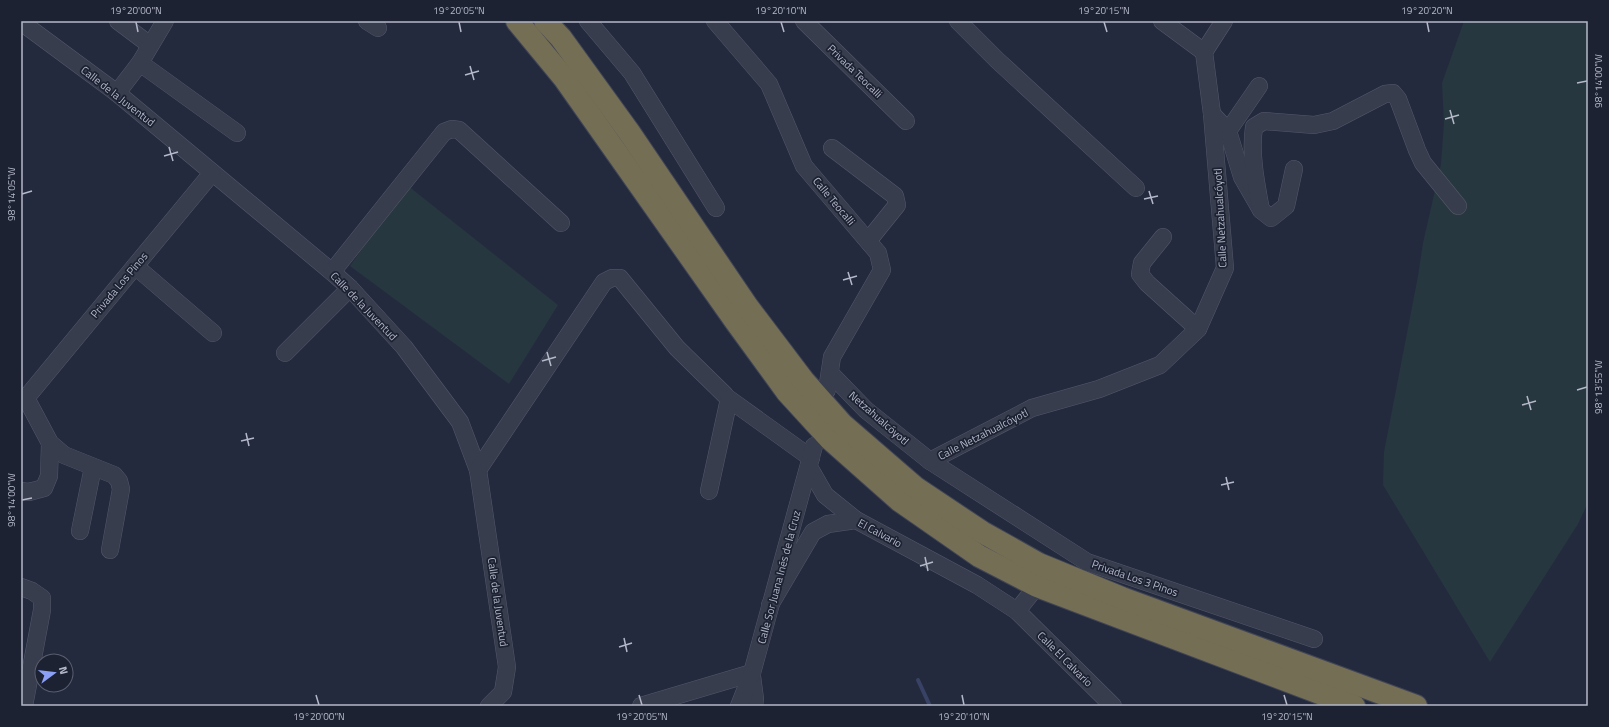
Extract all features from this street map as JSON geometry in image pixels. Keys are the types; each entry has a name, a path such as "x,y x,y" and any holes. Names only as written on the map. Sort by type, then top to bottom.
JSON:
{"highway":[{"path":"517,21 564,78 787,392 830,439 900,501 979,556 1037,586 1354,706"},
{"path":"545,21 561,38 624,126 747,306 803,380 842,424 916,488 982,532 1039,564 1122,598 1416,706"}],"street":[{"path":"118,21 150,45"},
{"path":"117,93 140,62 165,21"},
{"path":"588,21 632,73 716,208"},
{"name":"Calle Teocalli","path":"715,21 769,84 804,166 878,253 882,270 832,357 827,390"},
{"name":"Privada Teocalli","path":"804,21 906,121"},
{"path":"958,21 997,60 1136,188"},
{"path":"1162,21 1204,52 1224,21"},
{"name":"Calle de la Juventud","path":"21,22 117,93 350,288 404,346 460,422 478,470 507,667 503,692 489,706"},
{"name":"Calle Netzahualcóyotl","path":"930,461 1032,408 1099,389 1160,365 1198,329 1225,268 1212,114 1204,52"},
{"path":"140,62 237,133"},
{"path":"1228,131 1259,86"},
{"path":"1261,210 1256,182 1253,146 1254,127 1264,121 1314,124 1333,121 1385,94 1393,93 1398,99 1423,163 1458,206"},
{"path":"1212,114 1228,131 1242,177 1261,210 1272,218 1286,206 1294,169"},
{"path":"332,272 444,132 452,129 460,130 561,223"},
{"path":"832,148 895,196 897,205 868,241"},
{"name":"Privada Los Pinos","path":"110,550 121,489 119,481 114,475 64,455 50,444 23,398 135,266 212,172"},
{"path":"1163,237 1142,263 1140,274 1147,283 1198,329"},
{"path":"135,266 213,333"},
{"path":"478,470 604,282 612,278 620,278 677,348 725,395"},
{"path":"285,353 350,288"},
{"name":"Netzahualcóyotl","path":"830,373 866,410 930,461"},
{"path":"709,491 729,399 811,457 824,495 856,520"},
{"path":"21,491 30,492 44,488 49,476 50,444"},
{"name":"Calle Sor Juana Inés de la Cruz","path":"739,706 752,673 811,457"},
{"name":"Privada Los 3 Pinos","path":"930,461 1087,562 1314,640"},
{"path":"80,531 92,467"},
{"name":"El Calvario","path":"770,605 813,532 828,524 856,520 977,585 1017,611"},
{"path":"1017,611 1037,586"},
{"path":"21,587 32,591 42,598 42,610 24,706"},
{"name":"Calle El Calvario","path":"1017,611 1113,706"},
{"path":"641,706 752,673 755,699 754,706"}],"shaded area":[{"path":"1464,21 1588,21 1588,503 1578,524 1490,662 1383,485 1384,452 1423,243 1441,164 1444,123 1442,83"},
{"path":"407,185 558,305 509,384 350,266"}],"waterway":[{"path":"918,680 930,706"}]}
